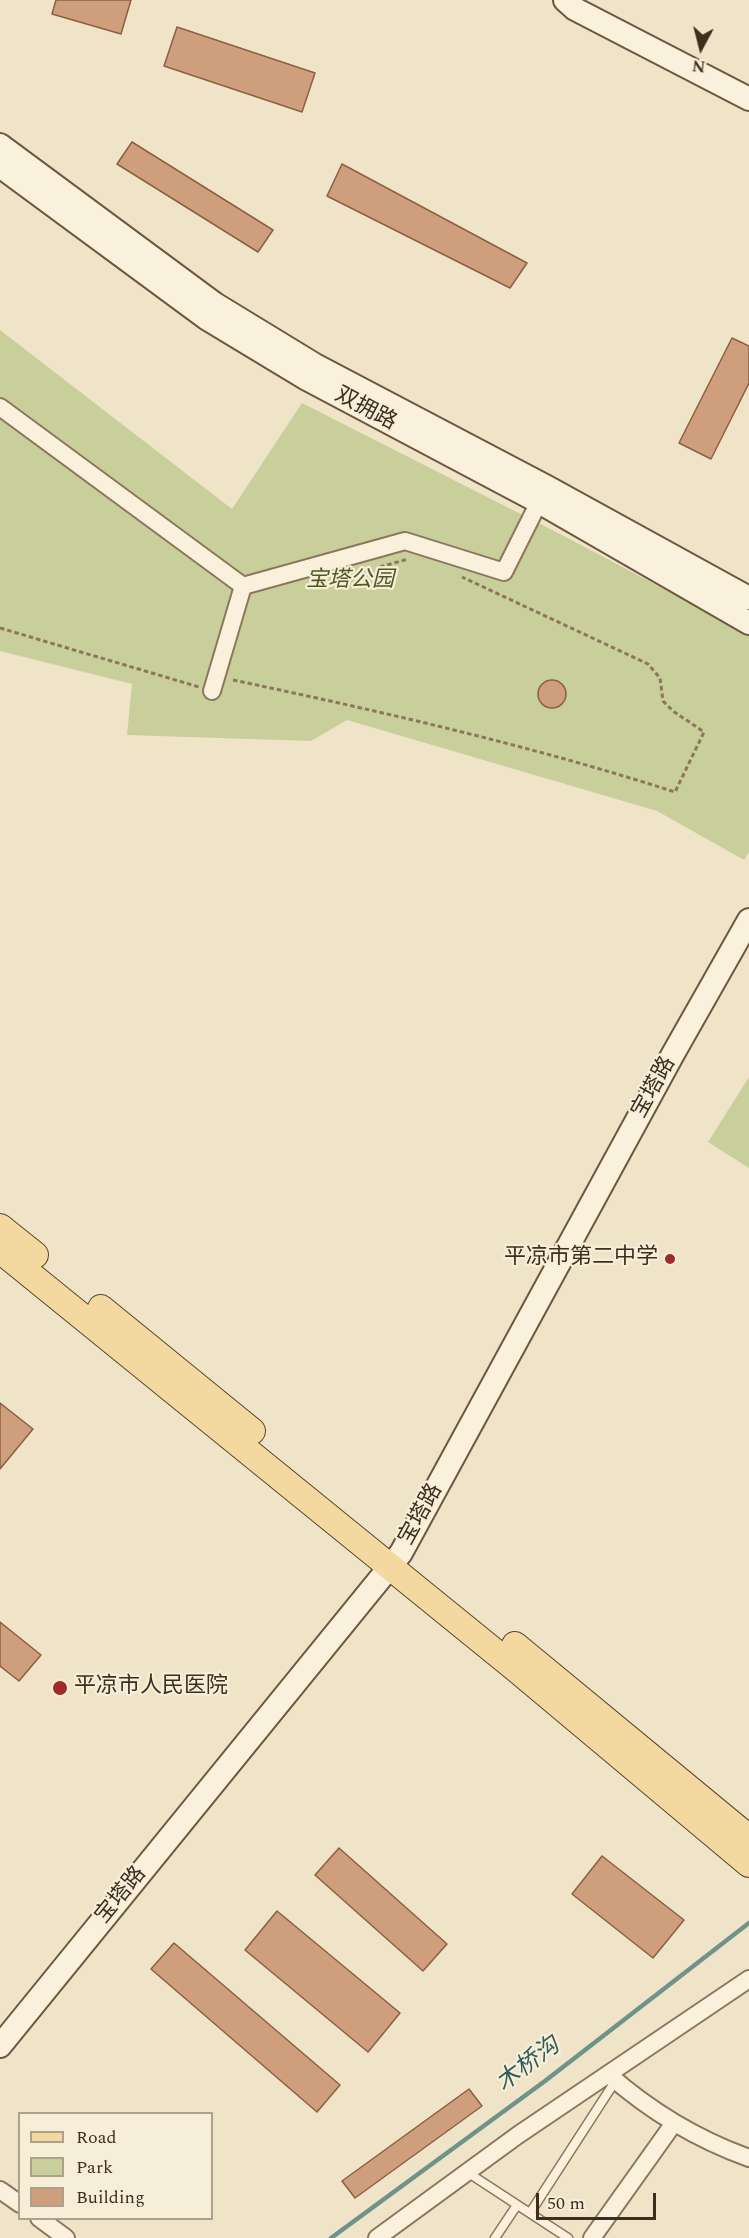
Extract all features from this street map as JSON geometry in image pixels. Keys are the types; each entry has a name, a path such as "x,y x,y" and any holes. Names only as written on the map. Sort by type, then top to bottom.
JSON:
{"main road":[{"path":"565,0 575,9 749,99"},
{"name":"双拥路","path":"0,145 215,304 305,358 557,492 749,598"},
{"name":"双拥路","path":"0,166 206,318 307,379 539,502 749,623"},
{"name":"宝塔路","path":"0,2046 396,1560 749,920"},
{"path":"0,1227 134,1346 396,1560 749,1838"},
{"path":"0,1250 134,1346"},
{"path":"396,1560 516,1669 749,1864"}],"street":[{"path":"0,407 243,586"},
{"path":"243,586 405,541 504,572 539,502"},
{"path":"214,684 243,586"},
{"path":"377,2238 467,2172 612,2077 749,1978"},
{"path":"612,2077 651,2109 674,2123 706,2140 749,2158"},
{"path":"592,2238 674,2123"},
{"path":"0,2190 18,2203"},
{"path":"42,2220 66,2238"}],"lane":[{"path":"530,2213 612,2077"},
{"path":"467,2172 567,2238"},
{"path":"495,2238 517,2205"}],"path":[{"path":"370,569 414,558"},
{"path":"0,628 214,684 316,698 584,764 675,792 704,732 673,711 663,701 660,678 648,664 462,577"}],"green space":[{"name":"宝塔公园","path":"0,330 232,509 302,403 564,536 749,634 749,852 744,860 657,811 347,720 311,741 127,735 132,684 0,651"},
{"path":"749,1077 749,1168 708,1142"}],"building":[{"path":"56,0 131,0 121,34 52,14"},
{"path":"177,27 315,73 302,112 164,66"},
{"path":"132,142 273,230 258,252 117,164"},
{"path":"342,164 527,263 510,288 327,196"},
{"path":"732,338 749,346 749,383 711,459 679,443"},
{"path":"552,680 562,684 566,694 562,704 552,708 542,704 538,694 542,684"},
{"path":"0,1403 33,1429 0,1469"},
{"path":"0,1622 41,1655 19,1681 0,1666"},
{"path":"339,1848 447,1944 423,1971 315,1875"},
{"path":"602,1856 684,1920 653,1958 572,1894"},
{"path":"277,1911 400,2013 368,2052 245,1950"},
{"path":"174,1943 340,2085 317,2112 151,1969"},
{"path":"469,2089 482,2106 355,2198 342,2181"}],"waterway":[{"name":"木桥沟","path":"331,2238 545,2081 749,1923"}],"place":[{"name":"平凉市第二中学","path":"670,1259"},
{"name":"平凉市人民医院","path":"60,1688"}]}
